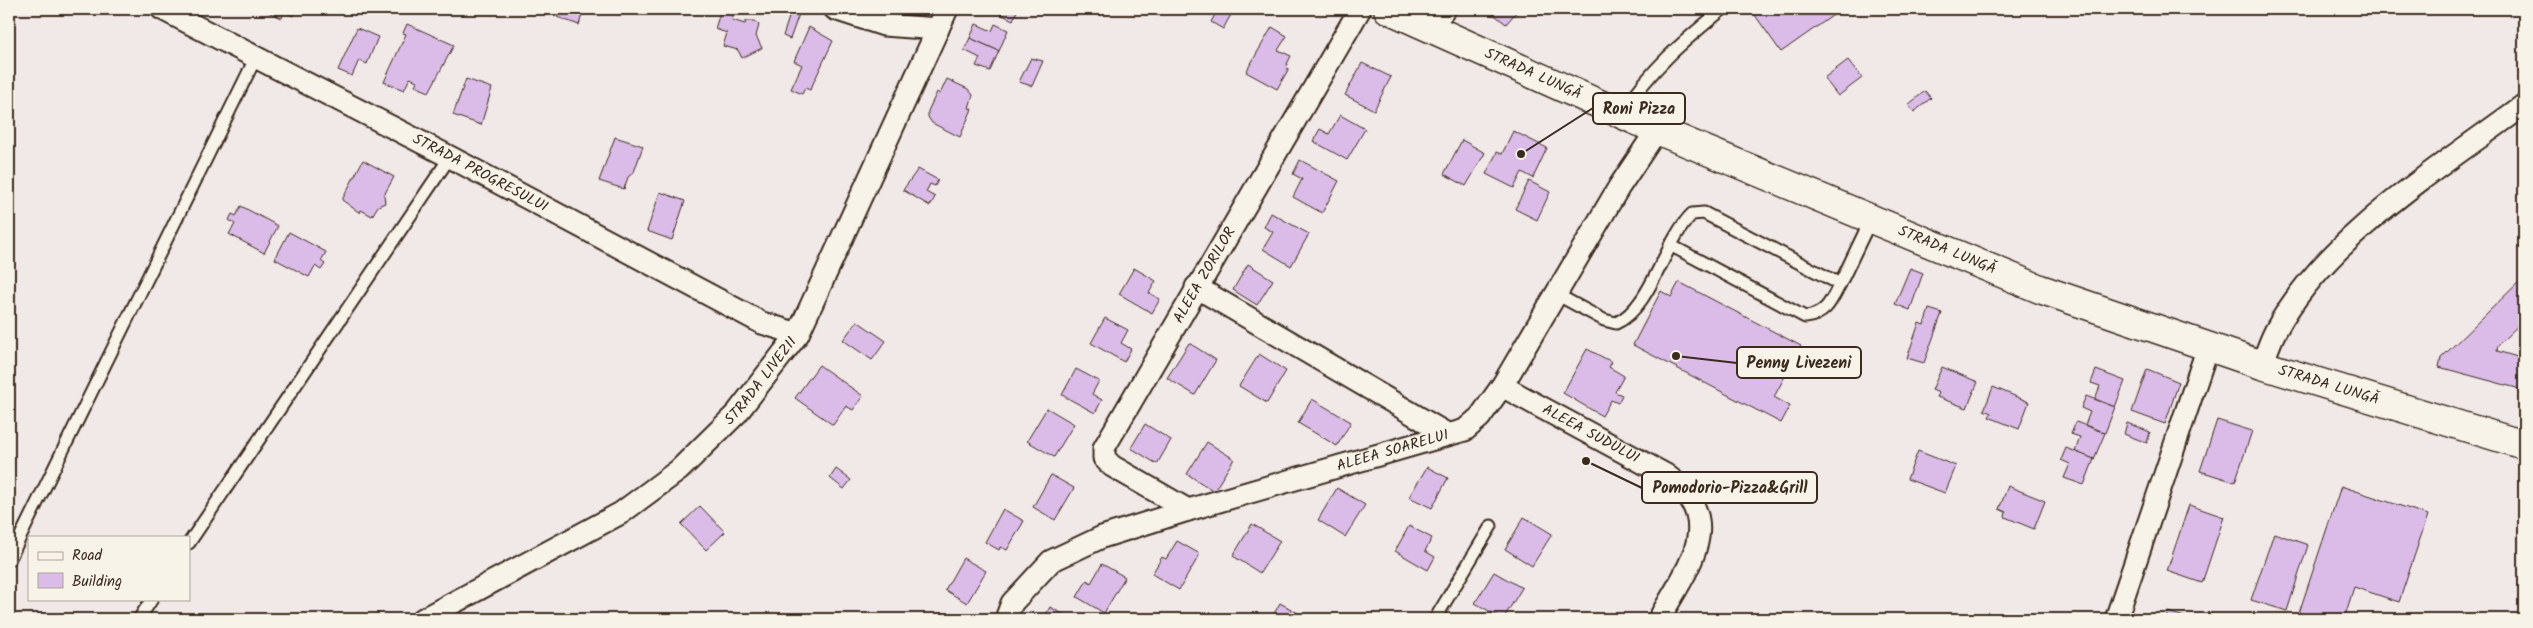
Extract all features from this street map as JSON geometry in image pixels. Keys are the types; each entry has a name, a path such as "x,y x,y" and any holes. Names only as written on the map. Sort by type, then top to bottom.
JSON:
{"main road":[{"name":"STRADA LUNGĂ","path":"1388,9 1437,18 1621,114 2040,289 2262,365 2524,445"}],"street":[{"name":"STRADA PROGRESULUI","path":"162,9 450,157 762,323 798,334"},
{"path":"835,9 884,25 938,29"},
{"name":"STRADA LIVEZII","path":"423,619 621,513 680,470 737,413 798,334 947,9"},
{"name":"ALEEA ZORILOR","path":"1188,510 1112,466 1104,458 1104,448 1196,286 1360,9"},
{"path":"2262,365 2275,331 2329,258 2377,214 2524,105"},
{"name":"ALEEA SOARELUI","path":"1006,619 1012,604 1051,561 1102,537 1188,510 1465,430 1480,417 1502,386 1619,187 1657,130"},
{"path":"1196,286 1447,434"},
{"path":"2116,619 2208,347"},
{"name":"ALEEA SUDULUI","path":"1502,386 1666,475 1681,486 1692,500 1699,514 1699,532 1696,549 1689,566 1659,619"}],"lane":[{"path":"1621,114 1639,87 1672,50 1723,9"},
{"path":"9,560 256,57"},
{"path":"190,542 450,157"},
{"path":"1556,294 1604,320 1616,323 1627,319 1637,308 1670,246 1692,214 1704,213 1840,284"},
{"path":"1670,246 1805,317 1816,316 1827,308 1871,219"},
{"path":"1435,619 1491,526"},
{"path":"139,619 151,600"}],"building":[{"path":"263,9 296,9 293,16 284,12 282,18"},
{"path":"560,9 578,9 583,11 579,25 557,17"},
{"path":"721,9 736,9 732,20 745,24 746,21 754,21 759,25 756,36 762,48 742,58 738,50 723,46 727,33 715,29"},
{"path":"1002,9 1018,9 1013,20 1000,14"},
{"path":"1218,9 1234,9 1223,29 1211,22"},
{"path":"1487,9 1519,9 1506,24"},
{"path":"1755,9 1842,9 1781,52 1752,11"},
{"path":"791,11 799,14 790,39 783,36"},
{"path":"407,24 454,45 429,92 415,86 417,81 410,78 404,90 384,82 406,34 403,33"},
{"path":"976,24 992,31 995,24 1008,30 999,51 970,38"},
{"path":"809,27 833,41 810,90 805,88 802,94 791,89 802,65 794,61"},
{"path":"1272,27 1287,36 1278,50 1291,56 1287,64 1288,70 1277,89 1246,72"},
{"path":"357,28 378,37 367,64 359,60 352,76 338,70"},
{"path":"970,38 999,51 990,71 976,66 980,58 964,50"},
{"path":"1031,58 1043,61 1032,86 1019,82"},
{"path":"1848,60 1862,78 1838,96 1824,78"},
{"path":"1362,63 1391,77 1374,110 1345,95"},
{"path":"466,79 492,88 481,125 453,115"},
{"path":"947,79 968,89 973,95 969,108 972,109 960,137 932,123 928,117 928,111 937,92 940,94"},
{"path":"1925,91 1931,98 1914,112 1908,105"},
{"path":"1340,115 1365,129 1347,160 1313,141 1320,129 1329,134"},
{"path":"1513,131 1547,148 1533,178 1522,172 1514,188 1486,174 1497,152 1502,154"},
{"path":"615,137 643,146 634,172 628,177 624,189 599,181"},
{"path":"1462,140 1485,153 1466,186 1444,174"},
{"path":"363,160 394,177 384,195 385,203 378,206 372,216 361,210 360,213 342,200"},
{"path":"1300,160 1339,181 1322,213 1293,197 1302,179 1293,174"},
{"path":"918,169 938,180 935,186 930,184 926,192 935,197 930,206 903,190"},
{"path":"1529,181 1550,192 1537,220 1515,209"},
{"path":"660,192 685,201 672,240 647,231"},
{"path":"241,206 278,226 264,253 229,234 235,224 229,220 232,214 236,216"},
{"path":"1271,213 1309,234 1291,266 1263,249 1273,232 1264,227"},
{"path":"289,232 326,252 321,261 325,264 321,270 315,266 309,277 275,259"},
{"path":"1248,264 1273,280 1257,305 1233,290"},
{"path":"1134,268 1156,281 1149,293 1160,299 1152,313 1119,294"},
{"path":"1910,268 1923,273 1910,310 1895,304"},
{"path":"2524,277 2524,320 2498,345 2497,351 2524,359 2524,390 2439,367 2441,358"},
{"path":"1679,282 1801,346 1774,397 1790,406 1781,423 1633,345 1661,291 1671,297"},
{"path":"1929,309 1942,313 1924,363 1907,358 1919,323 1924,325"},
{"path":"1105,318 1128,330 1121,343 1131,349 1124,362 1091,343"},
{"path":"857,321 886,341 872,360 843,340"},
{"path":"1189,343 1216,360 1195,395 1167,378"},
{"path":"1587,349 1612,362 1609,367 1624,376 1615,392 1622,395 1618,403 1611,400 1602,416 1563,393"},
{"path":"1259,354 1286,371 1267,403 1239,386"},
{"path":"819,365 863,396 853,410 846,406 833,425 795,398"},
{"path":"1942,367 1978,382 1967,408 1937,397 1939,393 1932,390"},
{"path":"1076,369 1099,381 1092,394 1102,400 1095,413 1062,395"},
{"path":"2147,369 2179,382 2165,424 2132,412"},
{"path":"2096,370 2125,381 2115,407 2095,399 2100,386 2091,383"},
{"path":"1993,387 2029,402 2019,429 1989,417 1991,413 1984,410"},
{"path":"2086,396 2115,407 2105,433 2085,425 2090,412 2081,408"},
{"path":"1312,399 1351,422 1337,446 1298,423"},
{"path":"1047,408 1074,424 1054,457 1027,441"},
{"path":"2217,420 2252,431 2235,482 2200,471"},
{"path":"2076,422 2105,433 2094,459 2075,452 2080,437 2071,434"},
{"path":"2127,423 2150,432 2147,443 2124,434"},
{"path":"1145,424 1171,440 1157,464 1131,448"},
{"path":"1207,442 1234,459 1214,491 1187,474"},
{"path":"2066,448 2094,459 2084,485 2064,478 2070,464 2061,460"},
{"path":"1918,451 1956,466 1945,493 1907,479"},
{"path":"1427,467 1448,478 1432,508 1409,497"},
{"path":"836,469 851,480 844,489 830,478"},
{"path":"1051,475 1074,488 1055,520 1033,507"},
{"path":"2008,486 2045,501 2034,529 2005,517 2006,512 1999,509"},
{"path":"2341,486 2428,515 2399,602 2354,587 2344,619 2297,619"},
{"path":"1337,488 1365,505 1345,537 1318,520"},
{"path":"2189,505 2224,517 2202,583 2167,571"},
{"path":"700,506 725,532 706,550 681,524"},
{"path":"1003,509 1024,521 1007,550 1000,547 999,550 985,542"},
{"path":"1524,517 1552,534 1532,566 1505,549"},
{"path":"1252,524 1280,541 1260,573 1233,556"},
{"path":"1409,526 1432,538 1425,551 1435,557 1428,570 1395,551"},
{"path":"2274,533 2308,545 2287,611 2251,600"},
{"path":"1177,541 1200,554 1179,590 1152,574 1162,557 1166,559"},
{"path":"963,558 986,571 967,603 945,590"},
{"path":"1102,564 1125,577 1104,613 1077,597 1087,580 1091,583"},
{"path":"1494,572 1522,588 1503,619 1475,603"},
{"path":"1280,603 1307,618 1307,619 1271,619"},
{"path":"1050,607 1070,618 1070,619 1043,619"},
{"path":"2168,612 2191,619 2166,619"}],"place":[{"name":"Roni Pizza","path":"1521,154"},
{"name":"Penny Livezeni","path":"1676,356"},
{"name":"Pomodorio-Pizza&Grill","path":"1586,461"}]}
